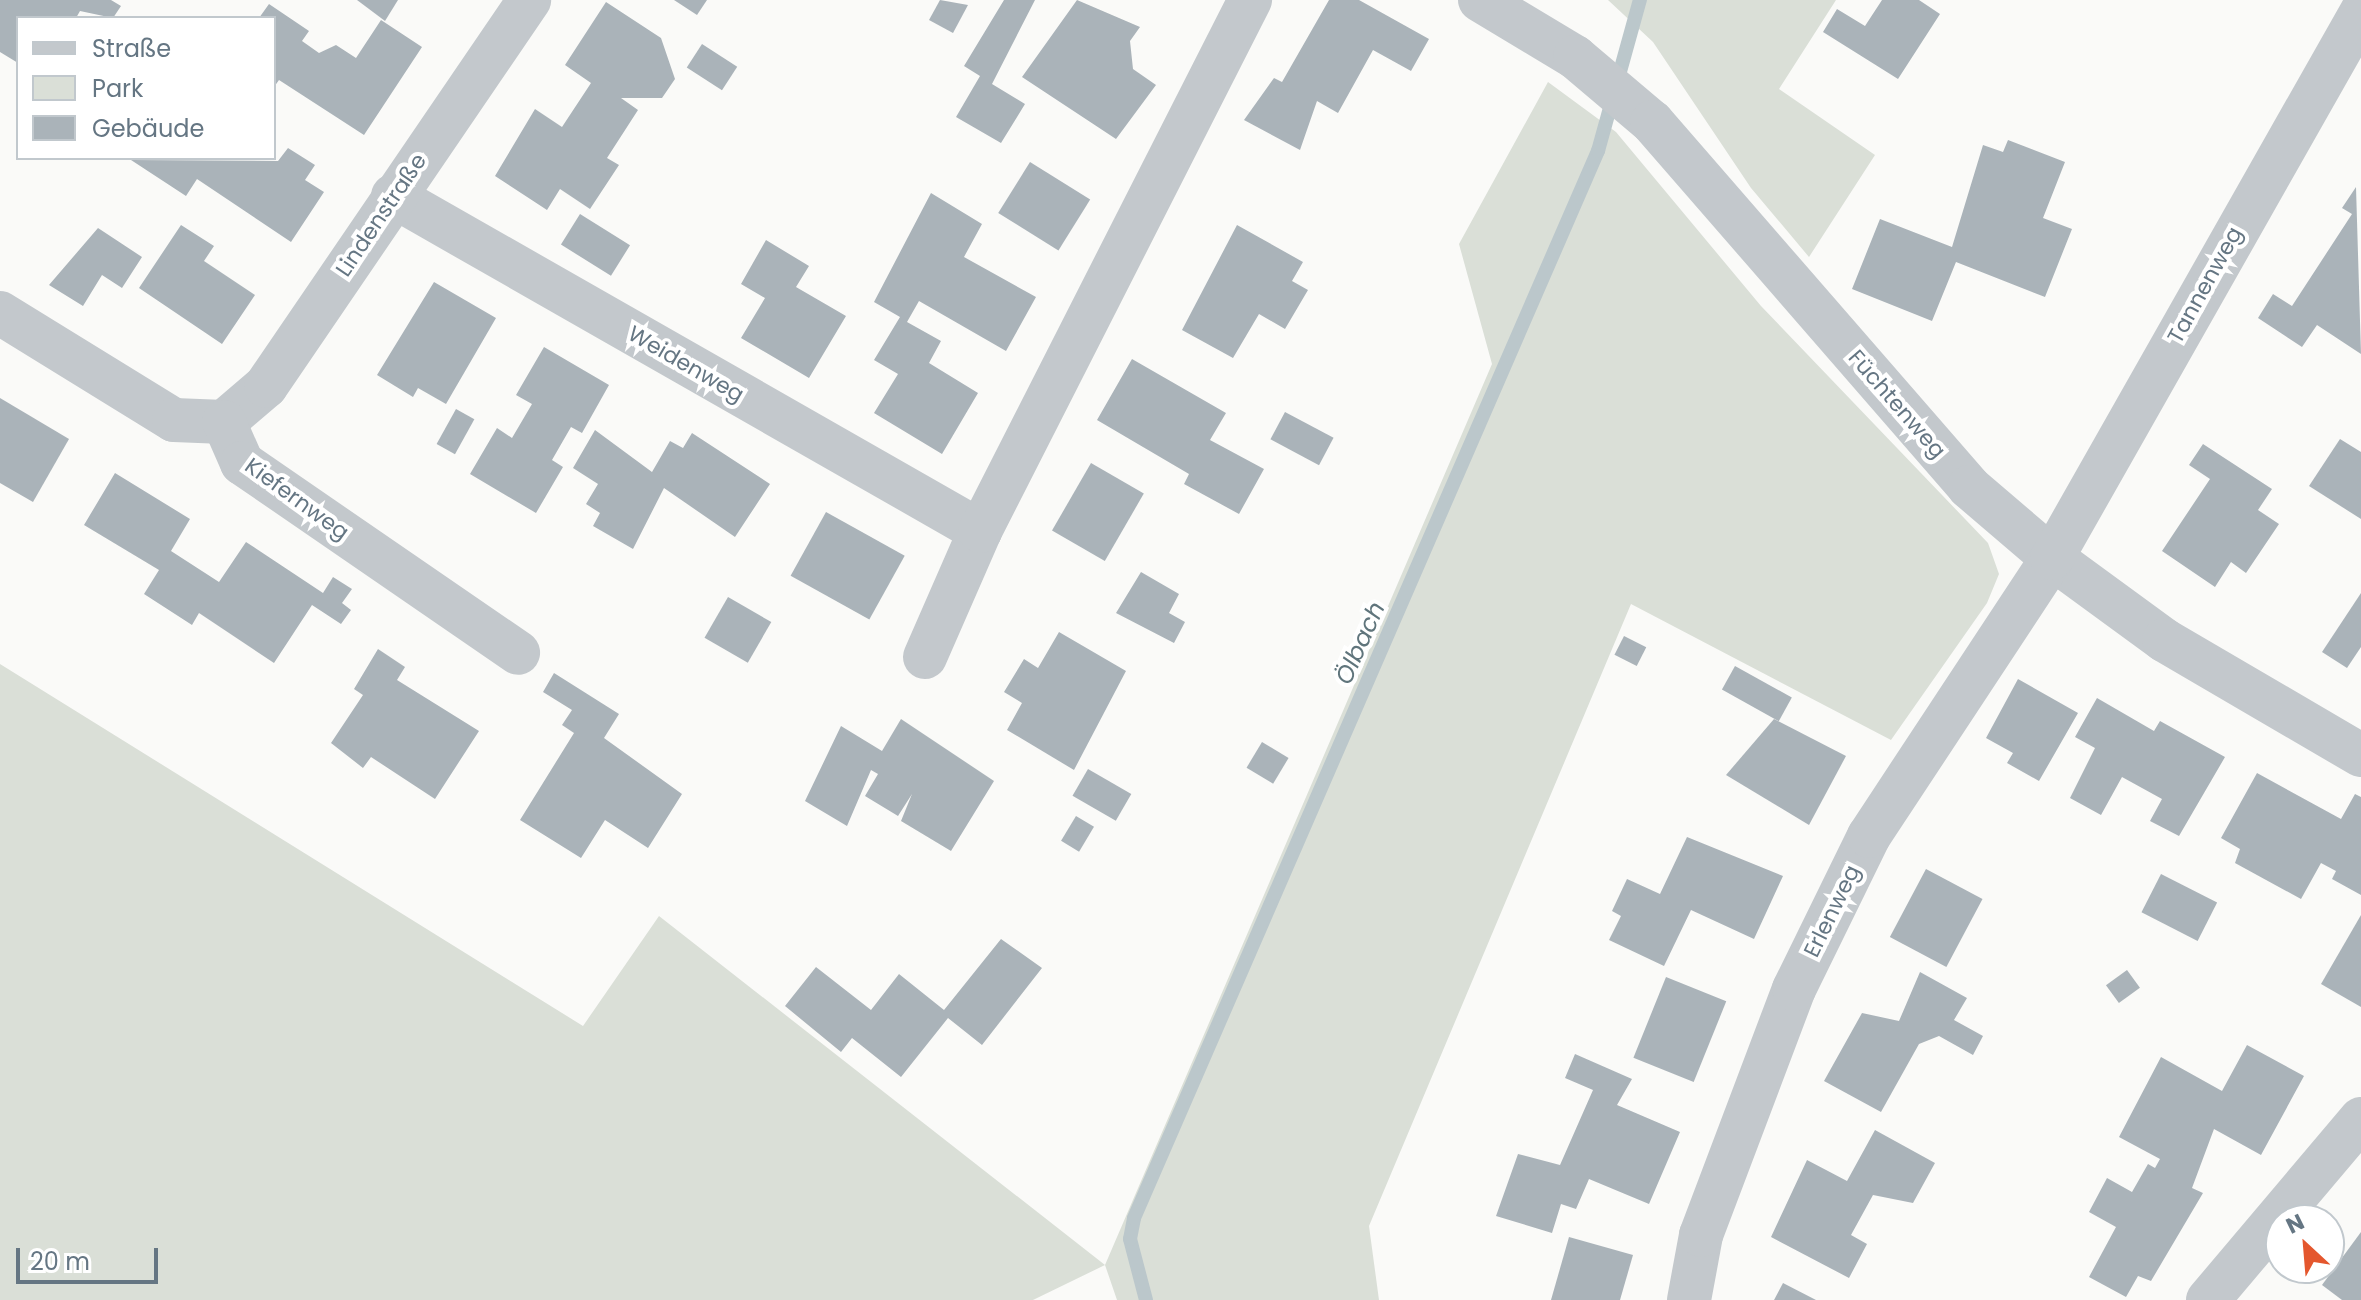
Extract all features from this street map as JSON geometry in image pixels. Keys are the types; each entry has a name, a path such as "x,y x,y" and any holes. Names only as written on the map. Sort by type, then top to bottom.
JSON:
{"street":[{"name":"Lindenstraße","path":"224,422 266,386 529,0"},
{"path":"925,657 980,531 1250,0"},
{"name":"Füchtenweg","path":"1480,0 1575,57 1652,122 1969,487 2052,558 2164,640 2361,755"},
{"name":"Tannenweg","path":"2052,558 2361,13"},
{"name":"Weidenweg","path":"393,196 980,531"},
{"path":"0,313 174,420 224,422"},
{"name":"Kiefernweg","path":"224,422 242,463 518,653"},
{"name":"Erlenweg","path":"1689,1300 1701,1235 1801,975 1869,836 2052,558"},
{"path":"2208,1300 2361,1119"}],"green space":[{"path":"1608,0 1836,0 1779,89 1875,155 1809,257 1751,188 1653,42"},
{"path":"1548,82 1616,132 1761,306 1988,543 1999,574 1987,603 1891,740 1631,604 1369,1226 1379,1300 1117,1300 1105,1265 1492,364 1459,244"},
{"path":"0,664 583,1026 659,916 1105,1265 1033,1300 0,1300"}],"building":[{"path":"0,0 111,0 121,6 114,16 80,11 77,16 16,16 16,62 0,52"},
{"path":"357,0 398,0 385,21"},
{"path":"674,0 707,0 697,15"},
{"path":"940,0 968,5 953,33 929,20"},
{"path":"1004,0 1035,0 992,84 1025,104 1001,143 956,117 980,76 964,66"},
{"path":"1077,0 1140,27 1130,41 1133,69 1156,85 1116,139 1022,77"},
{"path":"1329,0 1359,0 1429,39 1411,71 1373,50 1338,113 1317,101 1300,150 1244,120 1274,78 1282,82"},
{"path":"1882,0 1919,0 1940,14 1898,79 1823,32 1837,9 1865,26"},
{"path":"606,2 661,38 675,79 662,98 621,98 638,110 607,158 619,165 590,209 560,189 547,210 495,176 535,109 562,127 591,83 565,65"},
{"path":"269,4 309,31 302,41 319,53 336,45 356,58 381,20 422,47 364,135 279,80 276,84 276,16 260,16"},
{"path":"702,44 737,67 722,90 687,67"},
{"path":"2008,140 2065,162 2043,218 2072,229 2045,297 1956,262 1932,321 1852,289 1880,219 1952,247 1983,145 2003,152"},
{"path":"288,148 315,165 305,180 324,192 291,242 197,179 186,196 131,160 278,161"},
{"path":"1030,162 1090,200 1058,251 998,213"},
{"path":"2356,187 2361,354 2317,325 2302,347 2258,318 2273,294 2292,306 2352,214 2342,208"},
{"path":"931,193 982,224 964,257 1036,297 1006,351 919,301 907,322 941,341 929,363 978,393 942,454 874,413 898,374 874,360 900,317 874,302"},
{"path":"580,214 630,245 611,276 561,245"},
{"path":"181,225 214,246 204,261 255,295 222,344 139,288"},
{"path":"1237,225 1303,262 1292,281 1308,290 1285,329 1259,314 1233,358 1182,330"},
{"path":"98,228 142,257 122,288 102,275 83,306 49,285"},
{"path":"766,240 809,266 796,287 846,316 809,378 741,338 765,298 741,284"},
{"path":"434,282 496,318 446,404 418,388 413,397 377,375"},
{"path":"544,347 609,385 582,433 571,427 552,460 563,467 536,513 470,474 497,428 512,438 532,404 516,395"},
{"path":"1132,359 1226,413 1210,440 1264,469 1239,514 1184,484 1189,474 1097,420"},
{"path":"0,398 69,439 33,502 0,483"},
{"path":"456,409 474,419 455,454 437,444"},
{"path":"1285,412 1334,438 1319,465 1270,439"},
{"path":"595,430 652,472 670,441 683,448 692,433 770,484 735,537 664,488 633,549 593,526 600,513 586,504 598,484 573,468"},
{"path":"2340,439 2361,452 2361,519 2309,486"},
{"path":"2203,444 2272,489 2258,510 2279,524 2246,573 2231,562 2215,587 2162,551 2210,479 2189,465"},
{"path":"1091,463 1144,494 1105,561 1052,531"},
{"path":"115,473 190,519 171,551 219,582 246,542 323,593 333,577 352,589 342,603 351,610 341,624 312,605 274,663 199,613 192,625 144,594 159,570 84,525"},
{"path":"826,512 905,556 869,619 791,576"},
{"path":"1141,572 1179,594 1169,613 1185,622 1174,643 1116,613"},
{"path":"2361,593 2361,647 2347,668 2322,652"},
{"path":"728,597 771,622 748,663 704,638"},
{"path":"1059,632 1126,671 1074,770 1007,730 1022,703 1004,692 1024,659 1038,668"},
{"path":"1624,636 1646,647 1637,666 1614,655"},
{"path":"378,649 405,667 397,680 479,731 435,799 371,757 363,768 331,743 363,695 354,689"},
{"path":"1735,666 1792,698 1779,721 1722,690"},
{"path":"554,673 619,714 604,738 682,794 648,848 605,820 581,858 520,820 574,733 562,725 572,710 543,692"},
{"path":"2018,679 2078,713 2039,781 2007,763 2013,753 1986,738"},
{"path":"2097,698 2154,731 2160,721 2225,757 2179,836 2150,821 2162,799 2122,777 2101,815 2070,798 2095,748 2075,737"},
{"path":"901,719 994,781 951,851 901,821 912,794 898,816 865,796 878,774 871,770 847,826 805,801 841,726 882,751"},
{"path":"1774,719 1846,756 1809,825 1726,775"},
{"path":"1262,742 1289,758 1273,784 1247,768"},
{"path":"1088,769 1131,794 1116,821 1072,796"},
{"path":"2257,773 2341,819 2355,794 2361,797 2361,895 2332,879 2336,871 2321,863 2301,899 2235,863 2240,849 2221,838"},
{"path":"1076,816 1094,827 1079,852 1061,841"},
{"path":"1687,837 1783,876 1754,939 1691,910 1664,966 1609,940 1621,916 1612,911 1627,879 1660,894"},
{"path":"1926,869 1983,899 1946,967 1890,937"},
{"path":"2161,874 2217,903 2198,941 2141,912"},
{"path":"2361,915 2361,1007 2321,984"},
{"path":"1001,939 1042,968 982,1045 948,1018 901,1077 852,1038 841,1052 785,1006 816,967 871,1010 899,974 944,1010"},
{"path":"2127,970 2140,988 2119,1003 2106,985"},
{"path":"1920,972 1967,998 1954,1020 1983,1036 1973,1055 1939,1036 1919,1044 1881,1112 1824,1081 1862,1013 1899,1021"},
{"path":"1666,977 1726,1001 1694,1082 1633,1058"},
{"path":"2247,1045 2304,1076 2261,1155 2214,1129 2192,1188 2203,1193 2151,1281 2138,1276 2126,1297 2089,1277 2116,1227 2089,1212 2107,1178 2132,1192 2148,1164 2155,1168 2160,1159 2119,1137 2161,1057 2222,1091"},
{"path":"1575,1054 1632,1079 1617,1105 1680,1132 1649,1204 1589,1179 1576,1209 1561,1204 1552,1233 1496,1216 1518,1154 1560,1165 1593,1090 1565,1078"},
{"path":"1875,1130 1935,1163 1913,1203 1873,1195 1851,1235 1867,1244 1849,1278 1771,1237 1807,1160 1847,1181"},
{"path":"2361,1232 2361,1300 2342,1300 2322,1285 2345,1284 2345,1254"},
{"path":"1569,1237 1633,1255 1620,1300 1551,1300"},
{"path":"1783,1283 1816,1300 1774,1300"}],"waterway":[{"name":"Ölbach","path":"1146,1300 1130,1239 1134,1218 1598,151 1640,0"}]}
